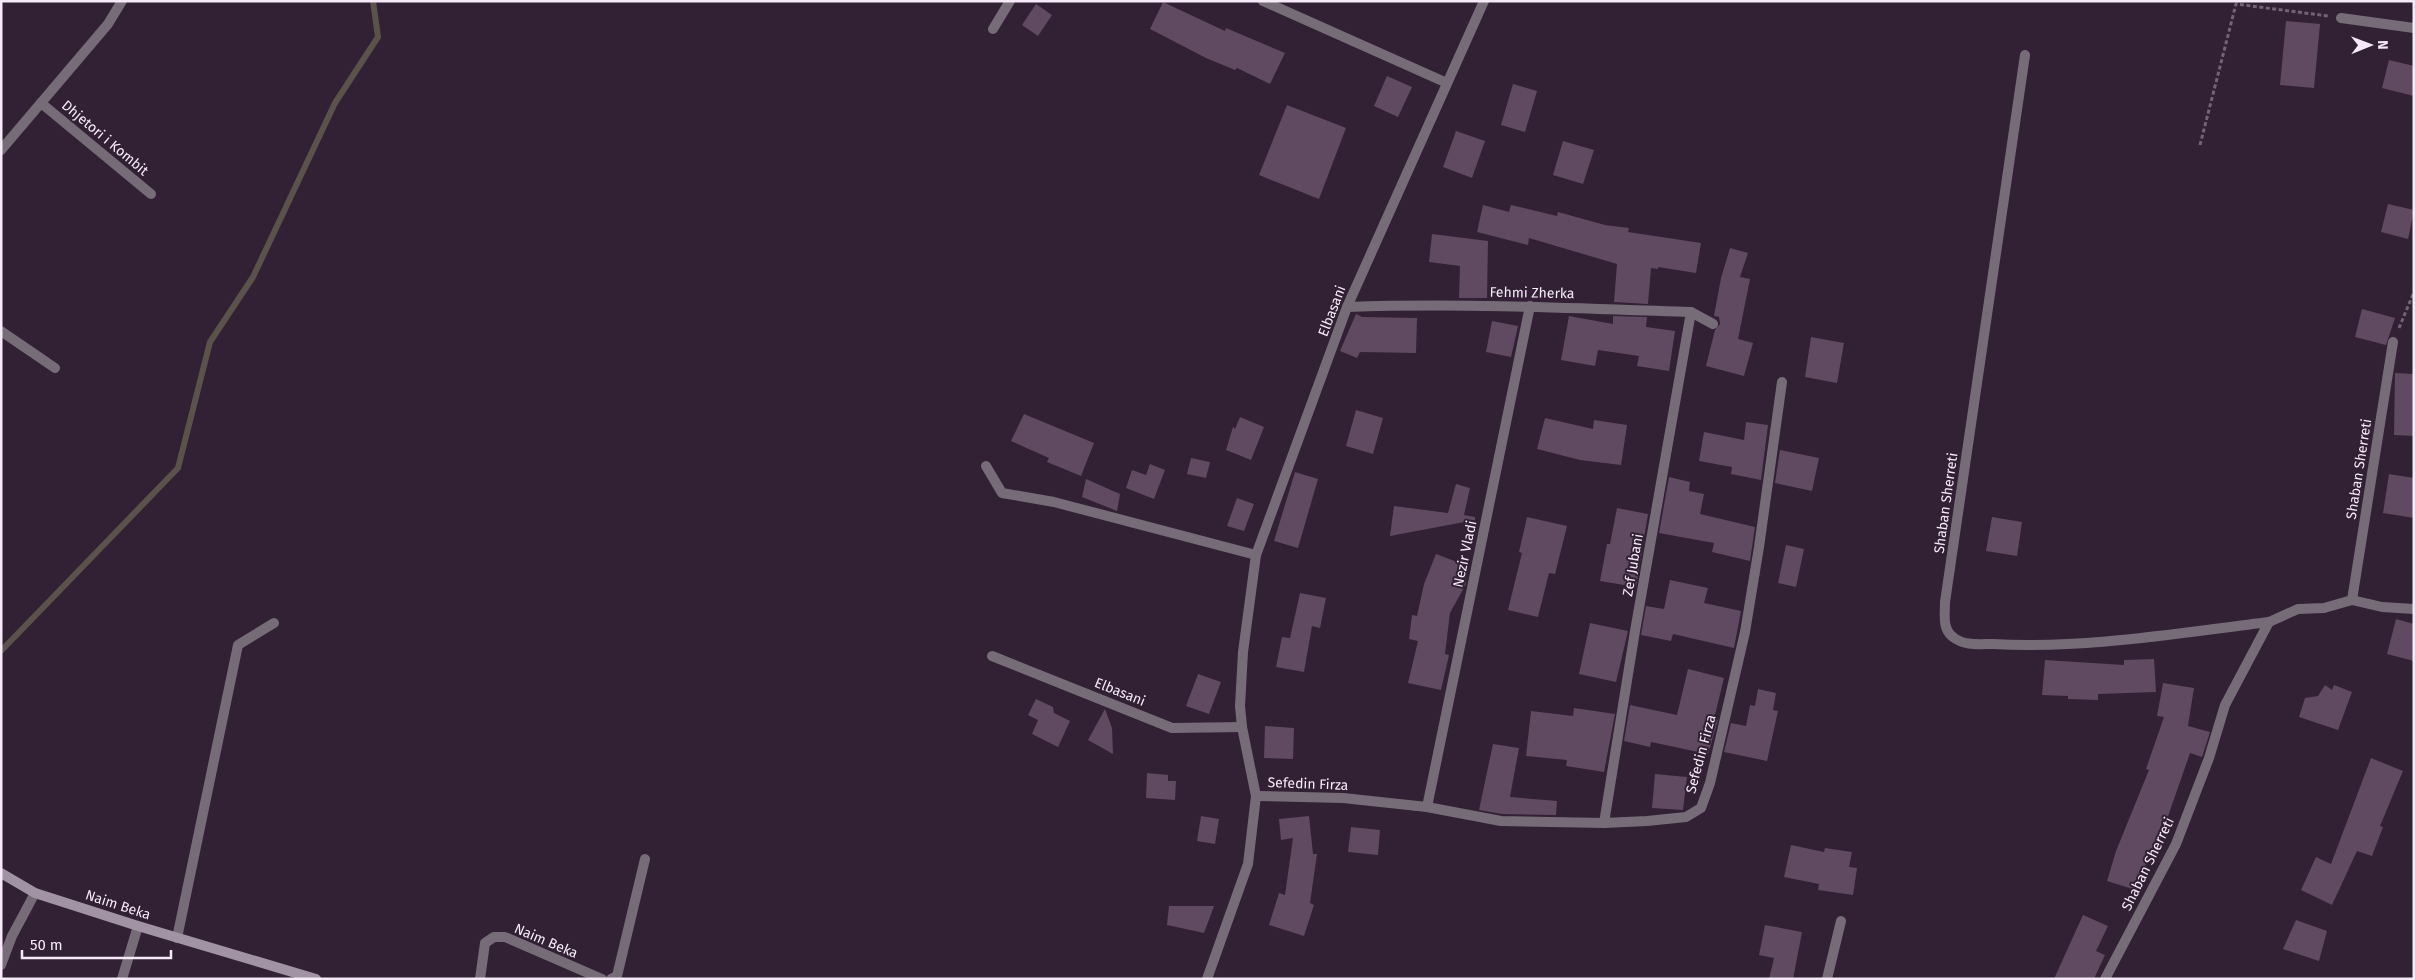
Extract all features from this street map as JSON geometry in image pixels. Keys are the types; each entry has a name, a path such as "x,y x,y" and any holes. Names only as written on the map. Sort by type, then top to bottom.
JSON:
{"street":[{"name":"Dhjetori i Kombit","path":"1,150 108,24 122,1"},
{"path":"993,29 1010,1"},
{"path":"1263,1 1446,83"},
{"name":"Elbasani","path":"1207,979 1248,864 1256,796 1242,727 1240,706 1243,652 1256,556 1347,307 1484,1"},
{"path":"2340,18 2414,28"},
{"name":"Shaban Sherreti","path":"2025,55 1945,602 1945,628 1951,637 1964,643 2017,645 2106,642 2269,622 2298,609 2324,608 2352,600 2382,607 2414,609"},
{"name":"Dhjetori i Kombit","path":"42,103 151,194"},
{"name":"Fehmi Zherka","path":"1347,307 1418,305 1530,306 1692,312 1713,324"},
{"name":"Nezir Vladi","path":"1427,807 1530,306"},
{"name":"Zef Jubani","path":"1604,823 1635,631 1692,312"},
{"path":"1,331 55,368"},
{"name":"Shaban Sherreti","path":"2352,600 2393,342"},
{"name":"Sefedin Firza","path":"1256,796 1344,798 1427,807 1501,822 1604,823 1686,818 1701,808 1710,783 1745,632 1782,382"},
{"path":"986,466 1002,493 1054,502 1256,556"},
{"name":"Shaban Sherreti","path":"2105,979 2176,844 2209,758 2225,705 2269,622"},
{"path":"176,938 238,645 274,623"},
{"name":"Elbasani","path":"992,656 1172,728 1242,727"},
{"path":"611,979 618,976 645,859"},
{"name":"Naim Beka","path":"1,873 36,893 176,938 316,979"},
{"path":"1,965 12,936 36,893"},
{"path":"1827,979 1841,920"},
{"path":"122,979 138,926"},
{"name":"Naim Beka","path":"480,979 484,943 494,938 505,937 602,979"}],"path":[{"path":"2200,145 2236,4 2340,18"},
{"path":"2393,342 2414,292"}],"building":[{"path":"1163,2 1225,31 1226,28 1285,53 1270,84 1237,68 1235,70 1206,58 1150,29"},
{"path":"1036,4 1052,15 1038,36 1022,25"},
{"path":"2286,21 2320,24 2314,88 2280,85"},
{"path":"2389,60 2414,66 2414,96 2382,88"},
{"path":"1387,76 1412,87 1398,117 1374,106"},
{"path":"1513,84 1537,91 1525,132 1501,125"},
{"path":"1287,105 1346,128 1319,199 1259,175"},
{"path":"1456,131 1485,141 1472,178 1443,167"},
{"path":"1563,141 1594,150 1583,184 1553,175"},
{"path":"2388,204 2414,210 2408,239 2381,232"},
{"path":"1483,205 1509,212 1511,205 1557,216 1558,212 1605,225 1629,228 1628,232 1701,243 1696,273 1658,267 1658,269 1651,268 1648,304 1614,302 1617,264 1529,238 1528,245 1477,232"},
{"path":"1432,234 1488,241 1487,298 1459,298 1460,266 1429,262"},
{"path":"1730,248 1748,253 1740,277 1750,279 1738,339 1753,343 1744,376 1706,366 1715,330 1720,324 1719,317 1714,316 1721,278"},
{"path":"2362,309 2395,318 2386,345 2355,337"},
{"path":"1356,314 1362,317 1417,318 1416,353 1360,352 1357,358 1340,351"},
{"path":"1569,316 1613,324 1613,316 1647,317 1646,327 1675,331 1669,371 1637,366 1639,356 1598,350 1595,366 1561,360"},
{"path":"1492,321 1518,326 1511,357 1486,352"},
{"path":"1811,337 1844,343 1837,383 1805,377"},
{"path":"2395,373 2414,374 2414,436 2394,435"},
{"path":"1356,410 1383,418 1373,454 1346,446"},
{"path":"1024,414 1094,443 1081,476 1047,462 1049,458 1011,441"},
{"path":"1240,417 1264,427 1251,460 1226,450 1233,427 1235,429"},
{"path":"1545,418 1593,429 1594,420 1627,425 1621,465 1580,460 1537,449"},
{"path":"1746,422 1768,425 1761,480 1731,474 1732,467 1699,461 1704,432 1744,440"},
{"path":"1780,450 1819,458 1812,491 1775,483"},
{"path":"1191,458 1210,462 1206,478 1187,474"},
{"path":"1150,464 1165,470 1154,499 1126,488 1132,470 1146,475"},
{"path":"1295,472 1318,479 1298,548 1274,541"},
{"path":"2389,474 2414,478 2414,518 2383,513"},
{"path":"1669,477 1690,482 1689,491 1704,494 1700,514 1755,527 1750,561 1712,552 1714,543 1659,533"},
{"path":"1086,479 1120,494 1117,511 1082,497"},
{"path":"1456,484 1470,488 1464,515 1475,517 1475,520 1390,536 1394,506 1448,513"},
{"path":"1237,498 1254,504 1244,531 1227,526"},
{"path":"1617,508 1648,514 1636,587 1600,581 1607,544 1610,544"},
{"path":"1527,517 1567,526 1555,574 1549,573 1538,617 1508,610 1522,553 1519,552"},
{"path":"1992,517 2022,522 2017,556 1986,551"},
{"path":"1786,545 1804,549 1796,587 1778,583"},
{"path":"1436,554 1465,565 1466,584 1450,613 1445,654 1449,655 1441,690 1408,683 1418,641 1409,639 1412,615 1417,616 1424,584"},
{"path":"1670,580 1708,588 1704,603 1741,611 1734,648 1673,634 1671,641 1641,635 1646,606 1664,609"},
{"path":"1300,593 1326,598 1320,628 1312,626 1304,672 1276,667 1282,637 1290,638"},
{"path":"2396,619 2414,624 2414,661 2387,654"},
{"path":"1590,623 1628,631 1616,682 1579,674"},
{"path":"2154,659 2156,692 2098,694 2098,700 2068,699 2068,696 2042,695 2045,660 2124,665 2124,660"},
{"path":"1688,669 1724,678 1714,719 1718,720 1708,754 1651,742 1650,747 1624,741 1630,705 1677,715"},
{"path":"1198,674 1221,682 1209,714 1186,706"},
{"path":"2163,683 2194,688 2188,726 2210,732 2202,757 2190,753 2165,825 2162,823 2144,869 2146,869 2139,891 2107,881 2116,851 2149,770 2146,769 2164,717 2157,716"},
{"path":"2325,685 2332,690 2334,685 2352,692 2338,730 2299,717 2305,698 2318,696"},
{"path":"1758,689 1776,693 1773,710 1778,711 1767,761 1724,752 1731,723 1746,726 1750,705 1755,706"},
{"path":"1036,699 1053,707 1054,713 1070,721 1058,747 1032,734 1038,720 1028,715"},
{"path":"1574,708 1615,714 1604,772 1566,766 1567,760 1526,756 1531,711 1573,716"},
{"path":"1105,709 1112,728 1113,754 1088,740"},
{"path":"1265,726 1294,728 1293,759 1264,758"},
{"path":"1493,744 1519,748 1510,797 1557,801 1556,815 1502,814 1479,810"},
{"path":"2371,758 2403,771 2380,826 2383,827 2372,856 2357,851 2332,905 2301,890 2316,857 2331,864"},
{"path":"1147,773 1168,775 1168,781 1176,781 1175,800 1146,798"},
{"path":"1655,774 1687,777 1683,810 1652,808"},
{"path":"1201,816 1219,819 1215,844 1197,841"},
{"path":"1309,816 1313,854 1317,854 1310,903 1314,905 1304,936 1269,925 1279,893 1285,895 1293,838 1281,840 1279,819"},
{"path":"1351,827 1380,830 1378,855 1348,852"},
{"path":"1791,845 1824,852 1825,848 1852,852 1849,867 1857,868 1853,895 1818,890 1819,884 1784,877"},
{"path":"1169,906 1214,906 1204,933 1167,925"},
{"path":"2083,915 2108,926 2096,951 2105,955 2094,979 2054,979"},
{"path":"2296,920 2327,931 2319,961 2283,949"},
{"path":"1765,925 1802,932 1793,979 1769,979 1774,958 1759,955"}],"waterway":[{"path":"1,651 178,468 210,342 253,277 335,103 378,37 373,1"}]}
